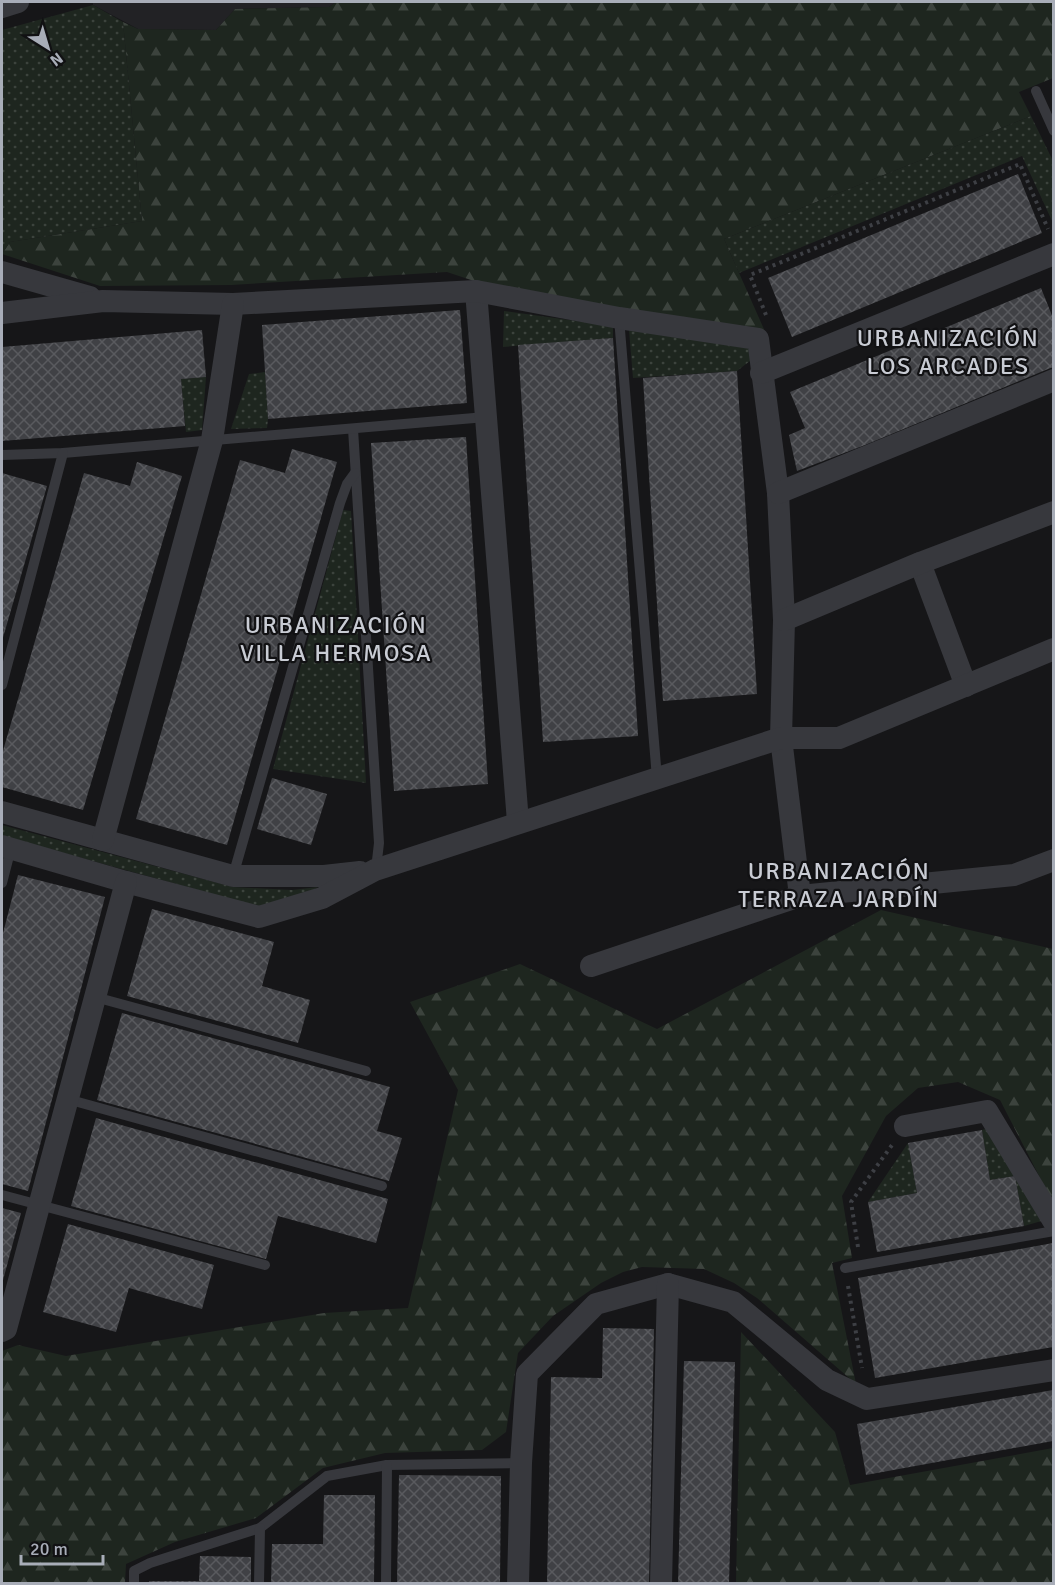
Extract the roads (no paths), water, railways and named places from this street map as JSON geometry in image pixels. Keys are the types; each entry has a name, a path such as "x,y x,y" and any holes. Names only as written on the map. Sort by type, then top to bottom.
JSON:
{"street":[{"path":"2,7 18,2"},
{"path":"761,373 1053,254"},
{"path":"2,272 103,301"},
{"path":"2,313 103,301 233,304 476,291 620,318 758,339 778,493 784,620 781,738 801,896"},
{"path":"476,291 518,822"},
{"path":"103,840 212,440 233,304"},
{"path":"778,493 1053,380"},
{"path":"784,620 920,563 1053,512"},
{"path":"920,563 966,686"},
{"path":"6,847 126,882 259,916 322,898 375,870 781,738 839,738 1053,649"},
{"path":"2,812 233,876 324,876 375,870"},
{"path":"591,966 801,896 1014,875 1053,860"},
{"path":"2,1331 6,1329 126,882"},
{"path":"905,1126 987,1111 1053,1222"},
{"path":"661,1584 668,1284"},
{"path":"518,1584 521,1463 527,1374 596,1304 668,1284 733,1302 827,1380 867,1399 1053,1370"}],"lane":[{"path":"1036,91 1053,131"},
{"path":"620,318 657,778"},
{"path":"2,455 63,453 486,417"},
{"path":"353,429 379,843 375,870"},
{"path":"2,685 63,453"},
{"path":"233,876 340,503 347,484 355,473"},
{"path":"2,883 6,847"},
{"path":"95,997 366,1071"},
{"path":"67,1099 382,1186"},
{"path":"2,1195 265,1265"},
{"path":"845,1268 1053,1231"},
{"path":"134,1584 134,1572 150,1563 260,1528 327,1476 387,1465 521,1463"},
{"path":"386,1584 387,1465"},
{"path":"259,1584 260,1528"}],"district":[{"name":"URBANIZACIÓN LOS ARCADES","path":"948,352"},
{"name":"URBANIZACIÓN VILLA HERMOSA","path":"336,639"},
{"name":"URBANIZACIÓN TERRAZA JARDÍN","path":"839,885"}]}
